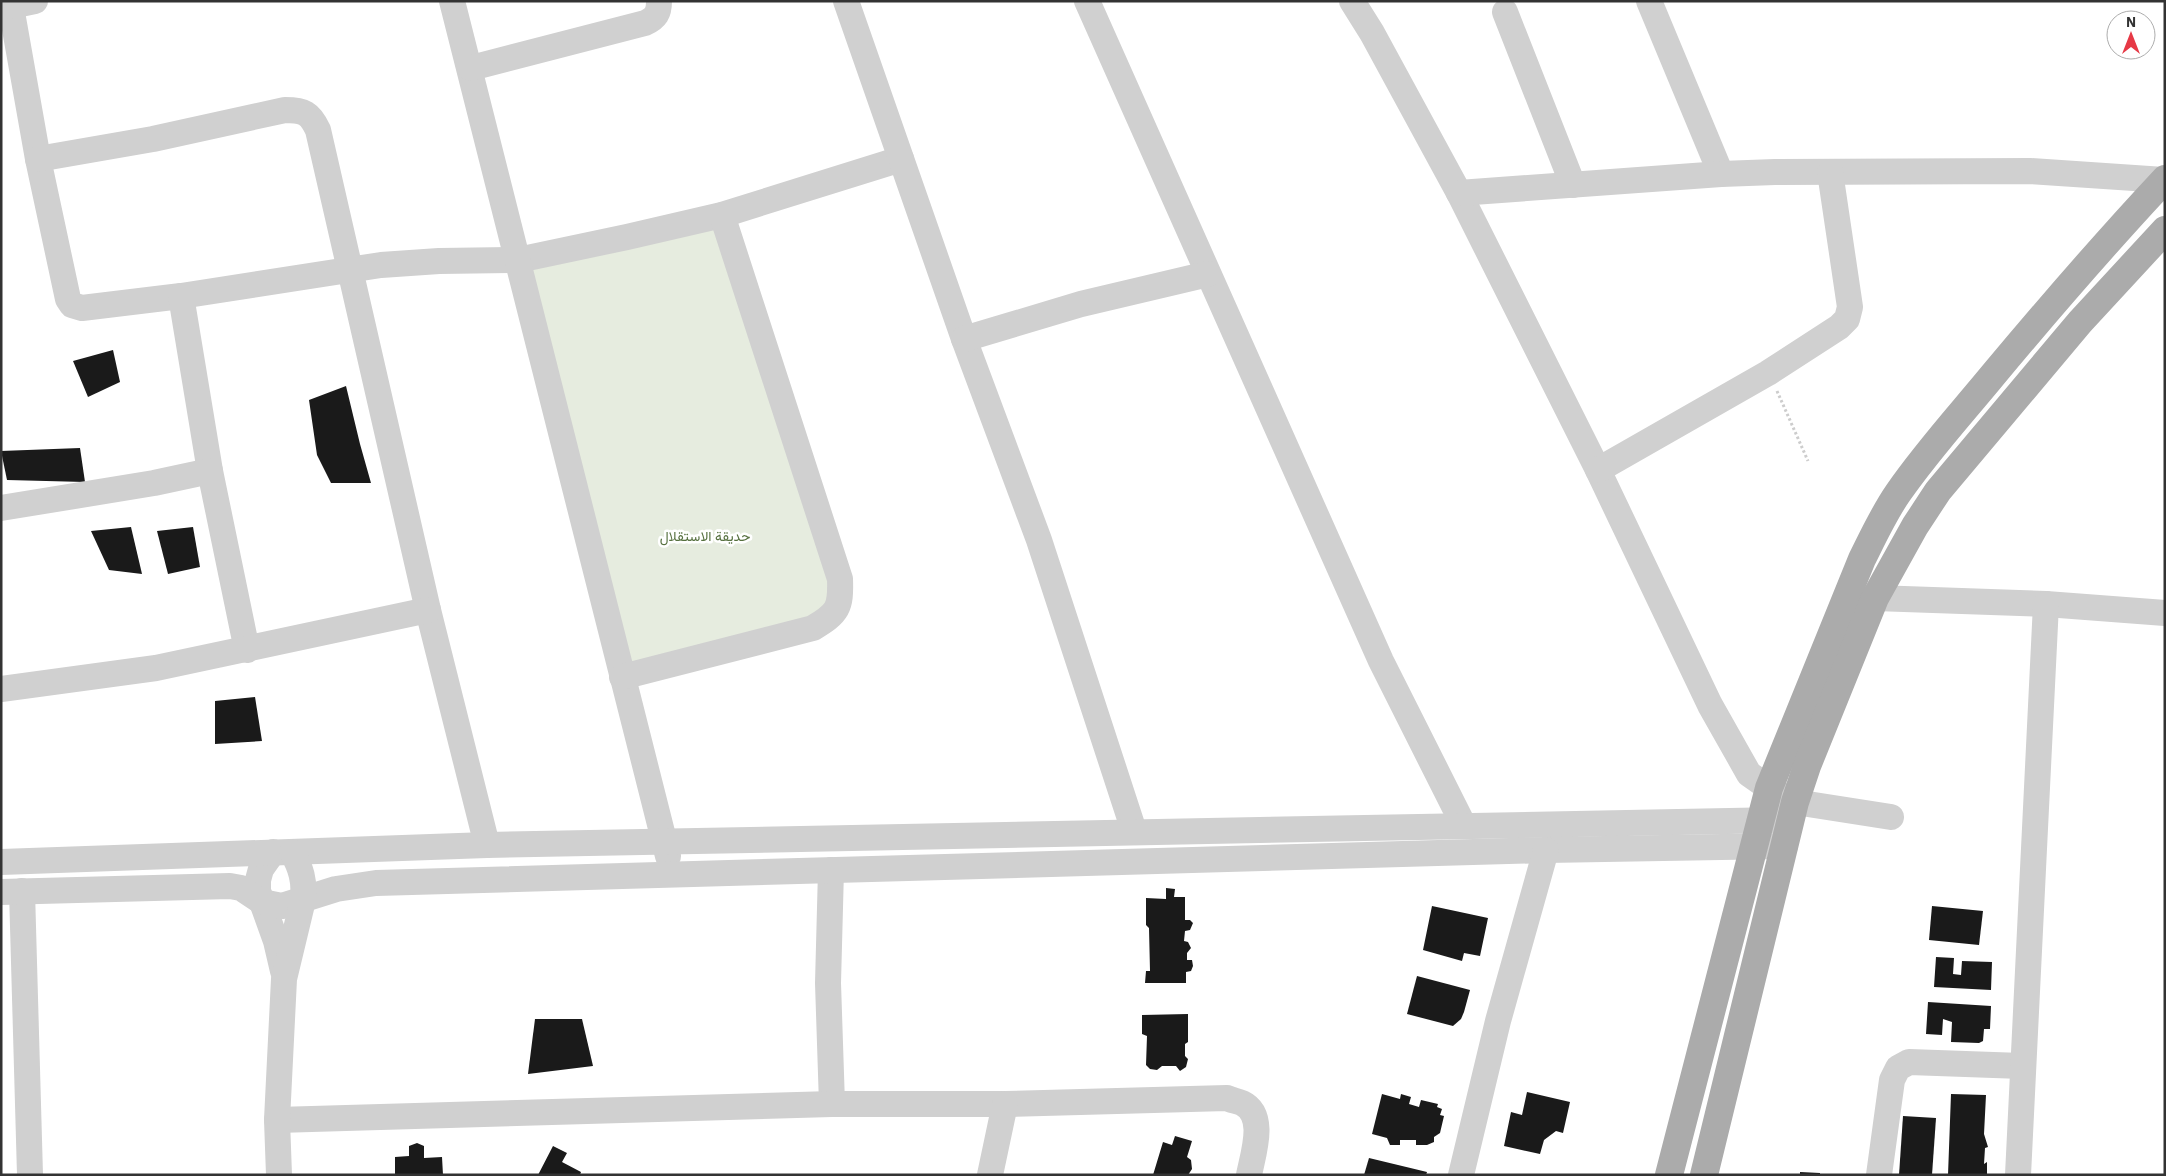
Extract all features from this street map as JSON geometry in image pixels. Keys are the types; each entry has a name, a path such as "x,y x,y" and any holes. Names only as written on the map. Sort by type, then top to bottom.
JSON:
{"main road":[{"path":"1669,1175 1769,788 1862,559 1898,493 1932,449 2135,209 2164,179"},
{"path":"1704,1175 1793,811 1807,766 1875,598 1915,526 1938,491 2080,322 2163,232 2135,209"}],"street":[{"path":"452,1 471,68 622,677 665,841 670,874"},
{"path":"471,68 645,23 653,20 658,13 658,1"},
{"path":"846,1 964,338 1040,540 1134,831"},
{"path":"1087,1 1381,661 1464,826"},
{"path":"1352,1 1372,33 1459,193 1598,470 1724,731 1749,774 1769,788 1793,811"},
{"path":"1649,1 1721,174"},
{"path":"19,3 38,159 68,299 72,306 82,308 181,296 349,269 439,261 518,260 722,215 901,159"},
{"path":"1505,12 1573,185"},
{"path":"38,159 153,139 271,113 300,110 312,118 318,130 428,610 487,844"},
{"path":"1459,193 1721,174 2030,171 2164,179"},
{"path":"1598,470 1768,373 1840,327 1848,319 1850,307 1830,172"},
{"path":"622,677 813,628 830,618 840,601 840,579 722,215"},
{"path":"964,338 1081,304 1208,274"},
{"path":"181,296 210,472 247,650"},
{"path":"1,508 154,484 210,472"},
{"path":"1875,598 2046,604 2165,612"},
{"path":"2018,1175 2046,604"},
{"path":"1,689 147,669 247,650 428,610"},
{"path":"30,1175 12,892 230,886 241,888 262,902 282,906 336,889 376,883 1546,850 1758,833 1793,811 1891,818"},
{"path":"1,862 487,844 1464,826 1758,833 1785,846"},
{"path":"1461,1175 1498,1021 1546,850"},
{"path":"279,1175 277,1120 284,979 303,900 303,874 282,852"},
{"path":"282,852 266,860 258,880 258,891 276,941 284,979"},
{"path":"831,870 828,983 832,1104"},
{"path":"1879,1175 1892,1080 1898,1068 1909,1062 2022,1066"},
{"path":"277,1120 832,1104 1005,1104 1227,1098 1243,1104 1254,1114 1257,1131 1249,1175"},
{"path":"990,1175 1005,1104"}],"path":[{"path":"1768,373 1808,461"}],"green space":[{"name":"حديقة الاستقلال","path":"722,215 840,579 830,618 622,677 519,267"}],"building":[{"path":"113,350 120,382 88,397 73,361"},
{"path":"346,386 371,483 331,483 317,455 309,400"},
{"path":"80,448 85,482 7,480 1,451"},
{"path":"131,527 142,574 109,570 91,531"},
{"path":"193,527 200,567 168,574 157,531"},
{"path":"255,697 262,741 215,744 215,701"},
{"path":"1166,888 1175,889 1174,897 1185,897 1185,920 1190,920 1193,923 1190,930 1185,931 1184,941 1188,942 1191,948 1187,953 1187,960 1192,960 1193,966 1191,971 1186,972 1186,983 1145,983 1146,971 1150,971 1146,898 1166,899"},
{"path":"1432,906 1488,918 1480,956 1464,953 1462,961 1423,950"},
{"path":"1932,906 1983,911 1979,945 1929,940"},
{"path":"1936,957 1954,958 1953,974 1961,975 1962,961 1992,962 1991,990 1934,987"},
{"path":"1417,976 1470,990 1461,1019 1453,1026 1407,1014"},
{"path":"1928,1002 1991,1006 1990,1029 1984,1029 1983,1041 1979,1043 1951,1042 1952,1022 1943,1019 1942,1035 1926,1034"},
{"path":"1188,1014 1188,1042 1185,1044 1185,1056 1188,1059 1186,1067 1180,1071 1176,1066 1162,1066 1157,1070 1150,1069 1146,1065 1147,1036 1142,1034 1142,1015"},
{"path":"535,1019 582,1019 593,1066 528,1074"},
{"path":"1527,1092 1570,1102 1563,1133 1556,1131 1544,1140 1540,1154 1504,1146 1511,1112 1522,1115"},
{"path":"1382,1094 1400,1099 1401,1094 1411,1097 1409,1104 1419,1107 1421,1100 1438,1104 1437,1107 1442,1109 1440,1115 1444,1116 1440,1133 1434,1137 1434,1142 1427,1145 1416,1145 1416,1140 1400,1140 1400,1145 1390,1145 1387,1138 1372,1134"},
{"path":"1951,1094 1986,1095 1984,1134 1988,1147 1985,1148 1984,1164 1987,1162 1987,1175 1948,1175"},
{"path":"1903,1116 1936,1118 1932,1175 1899,1175"},
{"path":"1175,1136 1192,1141 1187,1157 1191,1160 1192,1169 1188,1175 1153,1175 1163,1142 1172,1145"},
{"path":"417,1143 424,1146 424,1158 442,1157 443,1175 395,1175 395,1157 409,1156 409,1146"},
{"path":"553,1146 567,1153 562,1162 581,1172 580,1175 538,1175"},
{"path":"1369,1158 1427,1172 1426,1175 1364,1175"},
{"path":"1800,1172 1820,1173 1820,1175 1800,1175"}]}
